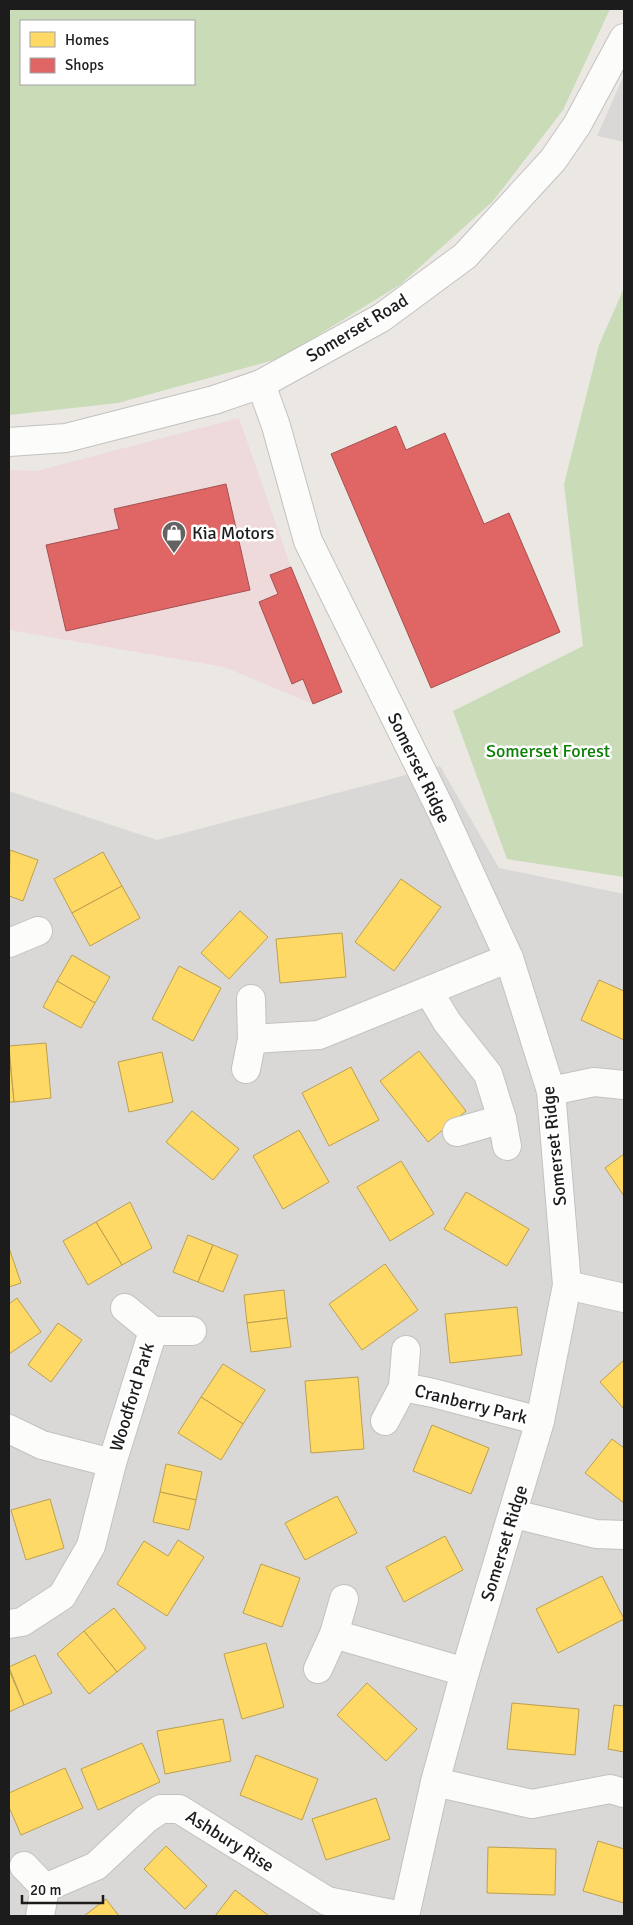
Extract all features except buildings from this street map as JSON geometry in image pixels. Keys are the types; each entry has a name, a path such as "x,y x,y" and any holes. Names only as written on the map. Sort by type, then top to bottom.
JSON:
{"street":[{"name":"Somerset Road","path":"9,442 66,438 214,400 261,384 381,318 464,256 554,160 576,126 624,38"},
{"name":"Somerset Ridge","path":"261,384 276,426 308,541 441,810 509,958 551,1091 567,1285 540,1421 514,1514 465,1672 435,1782 404,1916"},
{"path":"9,943 38,931"},
{"path":"252,1039 319,1035 509,958"},
{"path":"429,992 447,1022 488,1074 502,1119 507,1146"},
{"path":"246,1069 252,1039 251,999"},
{"path":"551,1091 594,1082 624,1084"},
{"path":"457,1132 502,1119"},
{"path":"567,1285 624,1298"},
{"name":"Woodford Park","path":"125,1308 153,1331 192,1332"},
{"name":"Woodford Park","path":"9,1624 22,1622 62,1596 91,1546 112,1463 153,1331"},
{"name":"Cranberry Park","path":"386,1421 403,1387 406,1350"},
{"name":"Cranberry Park","path":"403,1387 540,1421"},
{"name":"Woodford Park","path":"9,1429 42,1445 112,1463"},
{"path":"514,1514 596,1534 624,1535"},
{"path":"318,1669 334,1634 344,1599"},
{"path":"334,1634 465,1672"},
{"path":"435,1782 532,1804 610,1790 624,1793"},
{"name":"Ashbury Rise","path":"45,1888 96,1866 146,1820 161,1809 179,1809 327,1901 404,1916"},
{"path":"24,1866 45,1888 40,1916"}],"shaded area":[{"path":"624,75 624,142 597,136"},
{"path":"239,418 291,567 342,692 313,704 224,667 9,630 9,470 36,471"},
{"path":"440,766 499,868 624,894 624,1916 9,1916 9,791 157,840"}],"green space":[{"path":"9,9 610,9 563,110 493,201 401,284 281,358 118,403 9,415"},
{"name":"Somerset Forest","path":"624,288 624,877 507,859 453,711 583,646 564,484 599,345"}],"place":[{"name":"Kia Motors","path":"174,554"}]}
